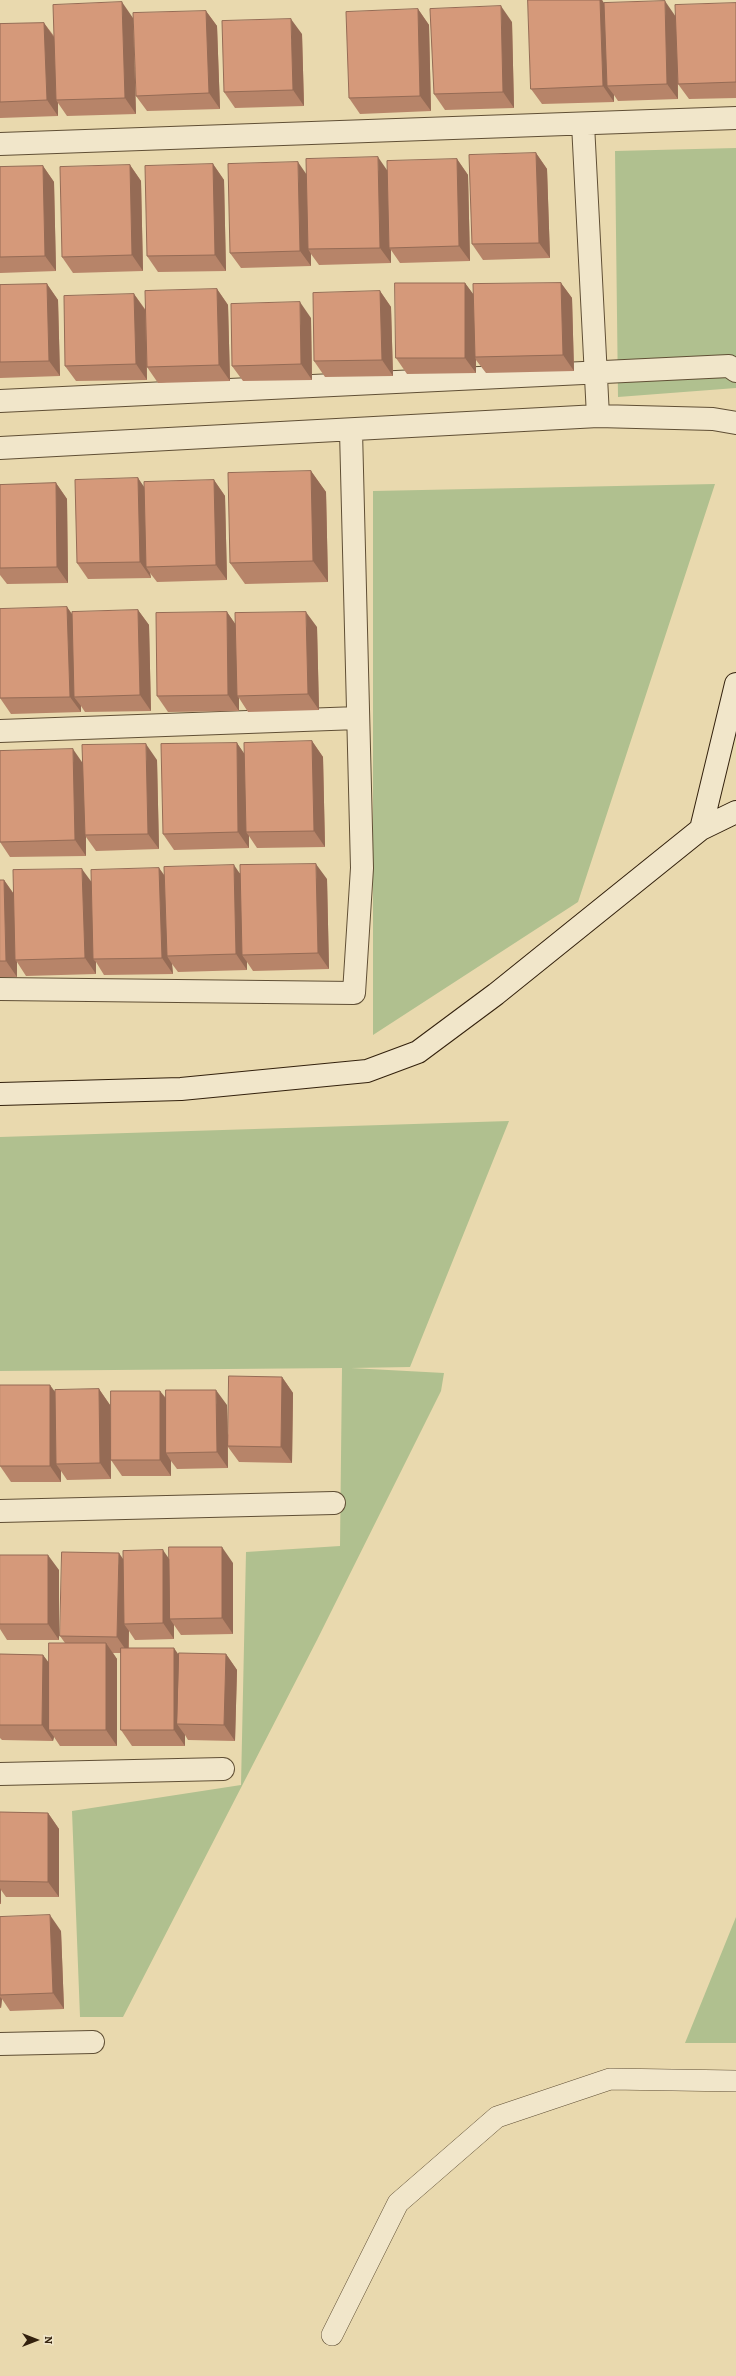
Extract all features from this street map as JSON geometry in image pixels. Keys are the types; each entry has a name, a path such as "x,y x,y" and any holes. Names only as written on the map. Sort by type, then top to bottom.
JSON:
{"street":[{"path":"0,144 736,118"},
{"path":"583,124 598,416"},
{"path":"0,401 729,366 736,371"},
{"path":"0,448 351,431 598,416 713,419 736,423"},
{"path":"0,989 354,993 362,868 351,431"},
{"path":"701,829 736,684"},
{"path":"0,731 358,718"},
{"path":"0,1094 181,1089 367,1071 418,1052 496,994 701,829 736,812"},
{"path":"0,1511 334,1503"},
{"path":"0,1774 223,1769"},
{"path":"0,2044 93,2042"}],"lane":[{"path":"332,2335 398,2203 497,2117 610,2079 736,2081"}],"green space":[{"path":"736,148 736,388 618,397 615,151"},
{"path":"715,484 578,902 373,1035 373,491"},
{"path":"509,1121 410,1367 351,1368 444,1373 441,1391 317,1640 123,2017 80,2017 72,1811 241,1785 246,1552 340,1546 342,1368 0,1371 0,1137"},
{"path":"736,1917 736,2043 685,2043"}],"building":[{"path":"528,0 600,0 603,86 531,89"},
{"path":"665,1 667,84 607,86 604,3"},
{"path":"122,2 125,98 56,100 53,5"},
{"path":"736,3 736,82 678,84 675,5"},
{"path":"501,6 503,92 434,94 430,9"},
{"path":"418,9 420,96 349,98 346,12"},
{"path":"206,11 209,93 136,96 133,13"},
{"path":"291,19 293,90 224,92 222,21"},
{"path":"44,23 47,100 0,102 0,24"},
{"path":"536,153 539,243 472,244 469,155"},
{"path":"378,157 380,248 308,249 306,159"},
{"path":"457,159 459,246 389,248 387,161"},
{"path":"298,162 300,251 230,253 228,164"},
{"path":"213,164 215,255 147,256 145,166"},
{"path":"130,165 132,255 62,257 60,167"},
{"path":"43,166 45,256 0,257 0,167"},
{"path":"395,283 465,283 465,358 396,358"},
{"path":"561,283 563,355 475,357 473,284"},
{"path":"47,284 49,361 0,362 0,285"},
{"path":"217,289 219,365 147,367 145,291"},
{"path":"380,291 382,360 314,361 313,293"},
{"path":"134,294 136,364 65,366 64,296"},
{"path":"300,302 301,364 232,366 231,304"},
{"path":"311,471 313,561 230,563 228,473"},
{"path":"138,478 140,562 77,563 75,480"},
{"path":"214,480 216,565 146,567 144,482"},
{"path":"56,483 57,567 0,568 0,485"},
{"path":"67,607 70,697 0,698 0,609"},
{"path":"138,610 140,695 74,697 72,612"},
{"path":"227,612 228,695 157,696 156,613"},
{"path":"306,612 308,694 237,696 235,613"},
{"path":"312,741 314,831 246,832 244,743"},
{"path":"237,743 238,832 163,834 161,744"},
{"path":"146,744 148,834 85,835 82,745"},
{"path":"73,749 75,840 0,842 0,751"},
{"path":"316,864 318,953 242,955 240,865"},
{"path":"234,865 236,954 167,956 164,867"},
{"path":"159,868 162,958 93,959 91,870"},
{"path":"82,869 85,958 15,960 13,870"},
{"path":"0,880 4,880 6,961 0,961"},
{"path":"229,1376 282,1377 281,1447 228,1446"},
{"path":"0,1385 50,1385 50,1466 0,1466"},
{"path":"99,1389 100,1463 56,1464 55,1390"},
{"path":"166,1390 216,1390 217,1452 166,1453"},
{"path":"111,1391 160,1391 160,1460 111,1460"},
{"path":"169,1547 222,1547 222,1618 170,1619"},
{"path":"163,1550 163,1623 124,1624 123,1551"},
{"path":"62,1552 119,1553 117,1637 60,1636"},
{"path":"0,1555 48,1555 48,1624 0,1624"},
{"path":"49,1643 106,1643 106,1730 49,1730"},
{"path":"121,1648 174,1648 174,1730 121,1730"},
{"path":"179,1653 226,1654 224,1725 177,1724"},
{"path":"0,1654 43,1655 42,1725 0,1725"},
{"path":"0,1812 48,1813 48,1882 0,1881"},
{"path":"50,1915 53,1993 0,1995 0,1917"}]}
